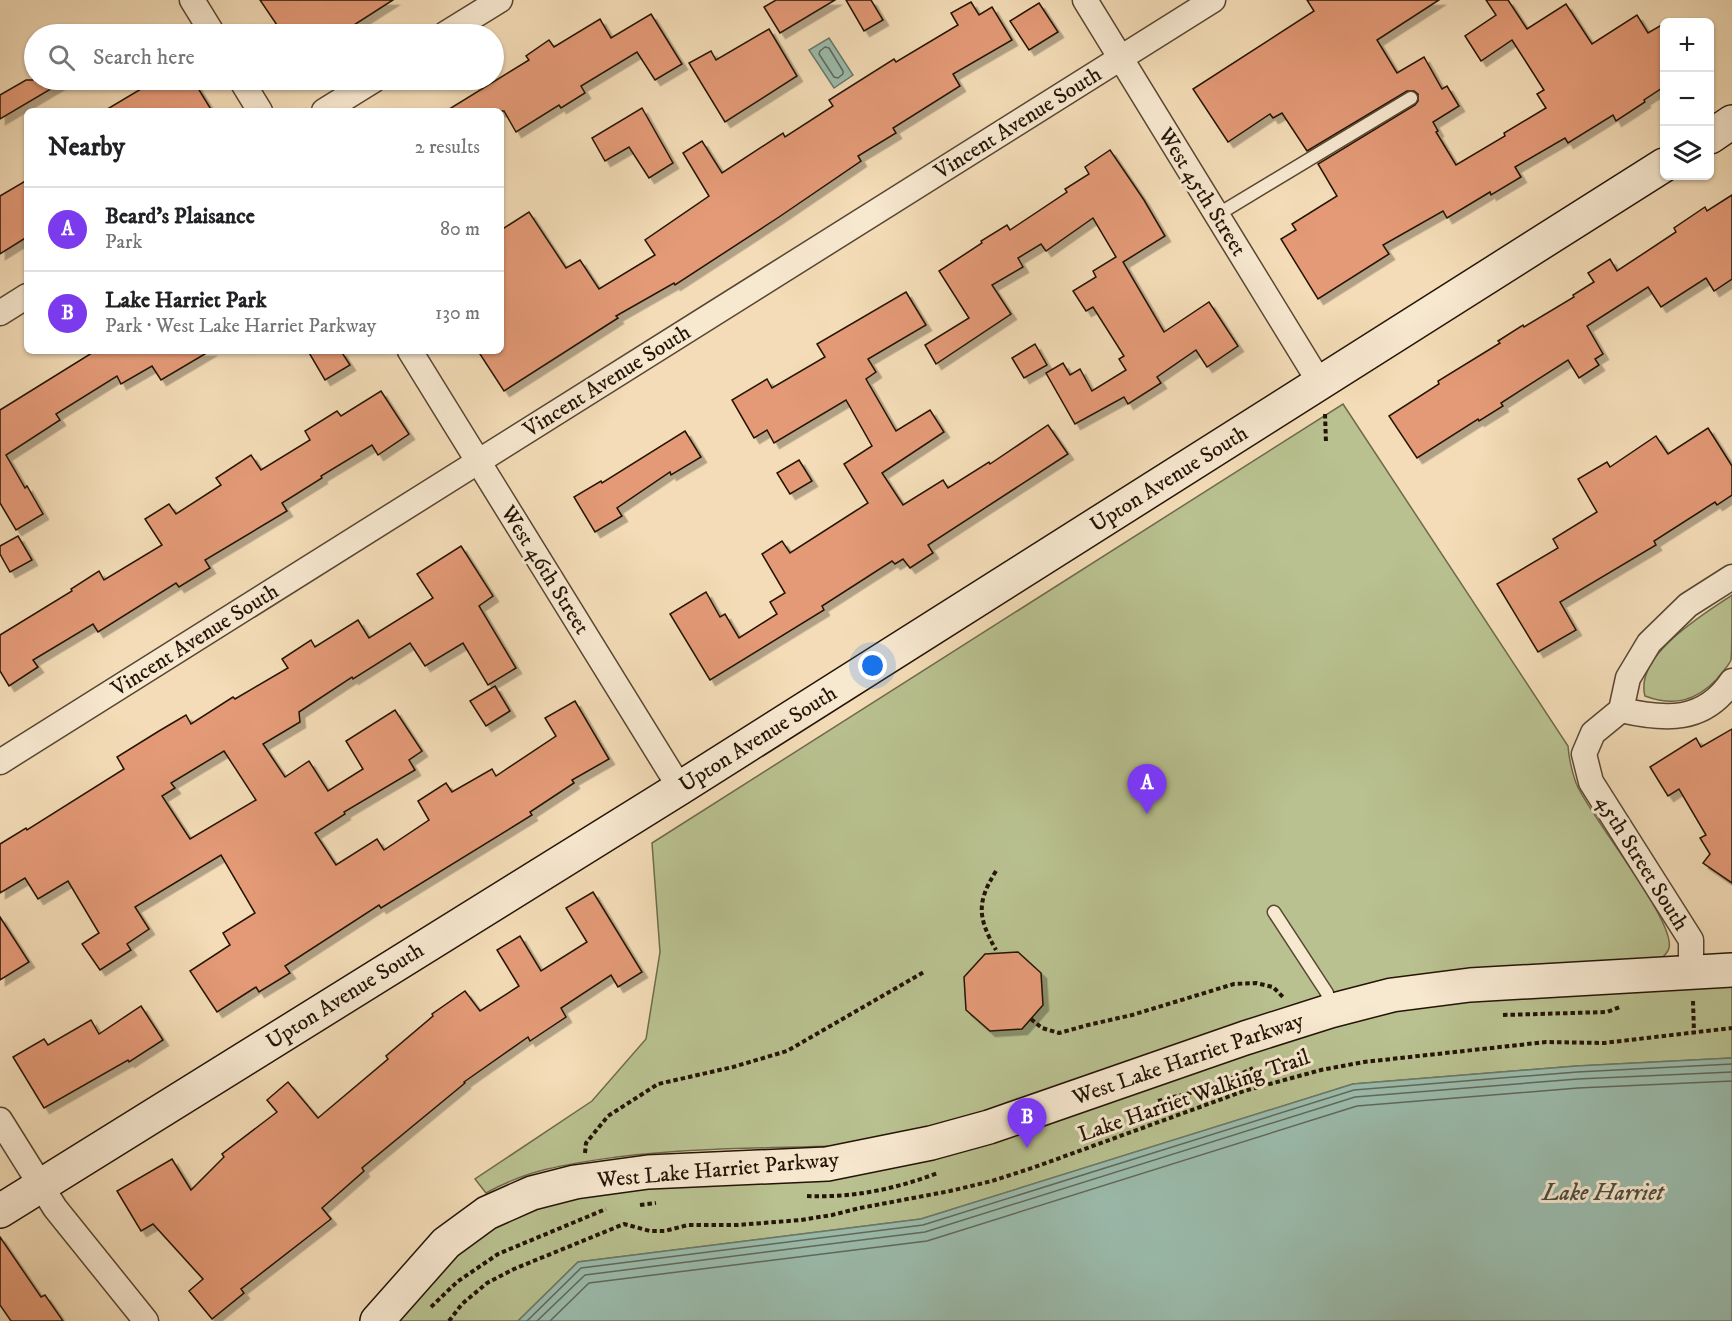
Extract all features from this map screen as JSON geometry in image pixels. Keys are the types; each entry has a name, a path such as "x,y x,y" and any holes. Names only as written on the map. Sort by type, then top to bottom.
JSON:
{"street":[{"path":"192,0 207,24"},
{"path":"462,24 500,0"},
{"name":"West 45th Street","path":"1084,0 1217,215 1322,397"},
{"name":"Vincent Avenue South","path":"0,762 1213,0"},
{"path":"247,90 258,108"},
{"path":"329,108 358,90"},
{"path":"1714,134 1732,122"},
{"name":"Upton Avenue South","path":"0,1211 680,789 1322,397 1660,168"},
{"path":"0,313 24,298"},
{"name":"West 46th Street","path":"412,354 680,789"},
{"path":"1730,691 1701,710 1676,717 1647,716 1621,710 1628,678 1649,643 1688,605 1732,577"},
{"name":"45th Street South","path":"1621,710 1593,734 1584,754 1591,782 1691,940 1692,986"},
{"name":"West Lake Harriet Parkway","path":"377,1321 446,1243 487,1213 532,1193 584,1181 648,1172 826,1164 932,1143 989,1127 1245,1038 1330,1011 1392,995 1470,985 1692,986 1732,970"},
{"path":"0,1120 56,1208 146,1321"}],"lane":[{"path":"1217,215 1410,98"},
{"path":"1274,912 1327,993 1330,1011"}],"path":[{"path":"1322,397 1326,443"},
{"path":"996,871 985,889 981,906 983,923 996,950"},
{"path":"584,1181 586,1143 608,1116 658,1084 787,1051 924,972"},
{"path":"1032,1018 1042,1028 1059,1033 1132,1015 1234,984 1256,983 1273,987 1289,1002"},
{"path":"1692,986 1694,1033"},
{"name":"Lake Harriet Walking Trail","path":"449,1321 462,1304 487,1283 514,1269 624,1224 650,1231 665,1231 688,1225 801,1220 950,1191 1035,1167 1244,1092 1321,1070 1364,1062 1546,1042 1604,1043 1732,1028"}],"green space":[{"path":"1343,404 1568,746 1576,783 1646,892 1668,934 1669,948 1658,962 1468,975 881,1144 716,1149 617,1157 565,1165 533,1173 486,1193 475,1179 592,1101 646,1039 660,952 652,843"},
{"path":"1732,595 1731,660 1717,679 1701,692 1684,700 1666,701 1645,696 1644,681 1660,651 1689,624"},
{"path":"1732,970 1732,1058 1577,1066 1353,1084 921,1219 578,1262 518,1321 392,1321 455,1251 532,1193 799,1166 1308,1018"}],"water":[{"path":"829,38 853,75 834,88 809,50"},
{"name":"Lake Harriet","path":"1732,1058 1732,1321 518,1321 578,1262 921,1219 1353,1084 1577,1066"}],"building":[{"path":"260,0 393,0 356,24 276,24"},
{"path":"776,0 835,0 780,33 764,7"},
{"path":"846,0 871,0 883,20 864,31"},
{"path":"1307,0 1439,0 1377,40 1397,73 1424,57 1442,89 1447,86 1459,106 1433,122 1438,131 1436,132 1456,165 1546,108 1537,94 1544,90 1512,40 1481,61 1465,36 1496,15 1486,0 1508,0 1527,29 1566,4 1592,44 1637,15 1648,33 1660,26 1660,89 1616,121 1613,115 1568,143 1565,138 1515,167 1521,177 1491,195 1490,192 1447,218 1443,211 1383,245 1389,254 1318,299 1281,239 1296,230 1292,224 1337,196 1318,164 1415,105 1418,101 1418,94 1414,91 1407,91 1307,151 1282,113 1273,118 1270,114 1228,142 1193,89 1314,11"},
{"path":"971,2 979,15 992,7 1012,40 953,74 960,86 893,128 896,133 858,156 861,161 675,285 674,283 616,316 618,318 504,391 480,354 504,354 504,228 529,212 566,268 580,260 599,289 655,255 645,240 709,196 683,153 702,141 722,173 783,133 785,137 833,106 829,100 894,59 896,62 958,25 951,13"},
{"path":"1039,3 1058,32 1029,50 1010,21"},
{"path":"651,14 682,64 655,80 637,52 581,86 585,93 561,108 559,105 516,132 504,108 451,108 480,90 504,90 504,75 529,60 526,56 549,40 554,47 600,19 611,38"},
{"path":"769,29 797,76 725,122 689,63 711,51 716,60"},
{"path":"24,81 24,90 49,90 0,119 0,95"},
{"path":"139,90 199,90 210,108 109,108"},
{"path":"642,108 673,163 649,178 629,147 605,161 592,138"},
{"path":"1110,150 1165,236 1123,262 1164,332 1209,302 1238,346 1207,367 1196,350 1157,377 1161,383 1128,404 1124,397 1075,424 1046,373 1063,363 1070,375 1080,369 1092,391 1126,370 1119,359 1124,356 1093,307 1086,311 1073,291 1096,277 1093,271 1116,257 1093,218 1046,251 1041,244 1018,258 1023,267 992,285 1011,314 936,364 925,345 969,318 939,271 982,243 981,241 1007,225 1010,230 1067,192 1065,189 1089,174 1085,167"},
{"path":"24,182 24,239 0,254 0,196"},
{"path":"1732,195 1732,279 1714,291 1706,278 1661,307 1648,287 1587,326 1603,354 1595,359 1599,365 1579,378 1568,360 1501,403 1503,406 1479,421 1478,419 1417,458 1389,416 1439,384 1438,381 1500,343 1498,341 1574,297 1573,295 1594,282 1588,273 1610,259 1617,271 1676,232 1674,228 1705,207 1707,211"},
{"path":"906,292 926,325 868,359 876,372 866,379 896,431 930,410 944,432 882,473 903,505 943,480 948,488 989,462 990,464 1048,425 1068,454 928,545 933,553 910,568 903,559 895,564 892,561 822,606 824,610 710,680 670,614 706,592 720,617 725,614 739,638 777,614 770,602 785,593 762,554 782,541 790,553 868,503 844,464 872,446 846,400 774,443 767,430 754,438 732,400 767,379 772,388 825,357 817,344"},
{"path":"1035,344 1047,365 1024,378 1012,358"},
{"path":"90,354 205,354 161,380 152,366 121,384 117,376 56,414 60,420 6,455 43,514 16,530 0,503 0,410"},
{"path":"310,354 343,354 350,365 325,380"},
{"path":"381,391 409,434 378,455 372,445 321,476 322,478 282,503 287,511 205,560 210,568 179,587 176,583 98,632 93,624 33,660 38,667 9,686 0,671 0,635 72,591 71,589 99,571 104,580 162,545 145,519 169,504 176,514 221,485 216,478 251,455 261,470 310,440 305,431 337,411 341,416"},
{"path":"1708,428 1732,466 1732,495 1717,505 1715,502 1654,541 1656,545 1560,602 1576,630 1538,652 1497,584 1558,548 1553,539 1597,512 1578,479 1607,462 1610,467 1656,436 1668,454"},
{"path":"685,431 701,457 671,475 670,472 617,508 622,516 595,532 574,497 601,481 602,483"},
{"path":"799,460 812,481 790,494 777,473"},
{"path":"18,536 32,560 10,572 0,554 0,546"},
{"path":"461,546 493,596 479,606 516,668 488,685 463,643 425,666 410,643 299,712 300,722 263,744 285,777 309,761 328,791 363,769 346,741 395,710 422,751 409,760 415,770 344,812 345,814 315,833 336,865 377,839 384,850 429,820 418,801 446,783 452,792 492,769 496,776 556,736 545,718 575,701 609,759 572,780 574,783 530,812 532,815 381,908 379,905 285,966 290,973 259,992 256,987 217,1012 190,971 230,945 223,933 255,913 221,855 135,907 149,929 127,944 131,950 100,970 82,944 99,933 68,881 38,899 25,878 0,893 0,844 26,828 27,830 124,769 117,757 159,731 186,715 191,724 233,697 235,699 288,668 282,659 311,640 315,647 358,620 369,638 433,598 417,574","holes":["224,751 256,800 190,839 162,796 175,788 171,783"]},
{"path":"495,686 510,711 486,726 470,701"},
{"path":"1732,729 1732,883 1703,863 1710,854 1700,838 1706,835 1679,789 1668,796 1650,767 1696,738 1701,747"},
{"path":"593,892 642,972 618,987 611,975 561,1008 566,1017 530,1041 528,1037 464,1082 362,1168 364,1171 322,1208 331,1219 241,1289 244,1293 212,1319 189,1291 203,1279 153,1224 141,1231 117,1191 172,1159 191,1190 224,1157 222,1154 277,1112 267,1100 288,1082 318,1118 388,1059 386,1056 433,1016 432,1014 465,991 480,1011 519,986 497,950 520,936 541,971 587,942 566,908"},
{"path":"0,917 29,962 0,980"},
{"path":"1018,952 1041,973 1043,1005 1022,1029 990,1031 966,1010 964,977 985,954"},
{"path":"141,1006 163,1040 129,1062 128,1060 44,1108 13,1057 44,1039 48,1045 91,1020 99,1034"},
{"path":"0,1237 41,1297 45,1295 63,1321 11,1321 0,1305"}],"place":[{"name":"Beard's Plaisance","path":"1147,814"},
{"name":"Lake Harriet Park","path":"1027,1148"}]}
